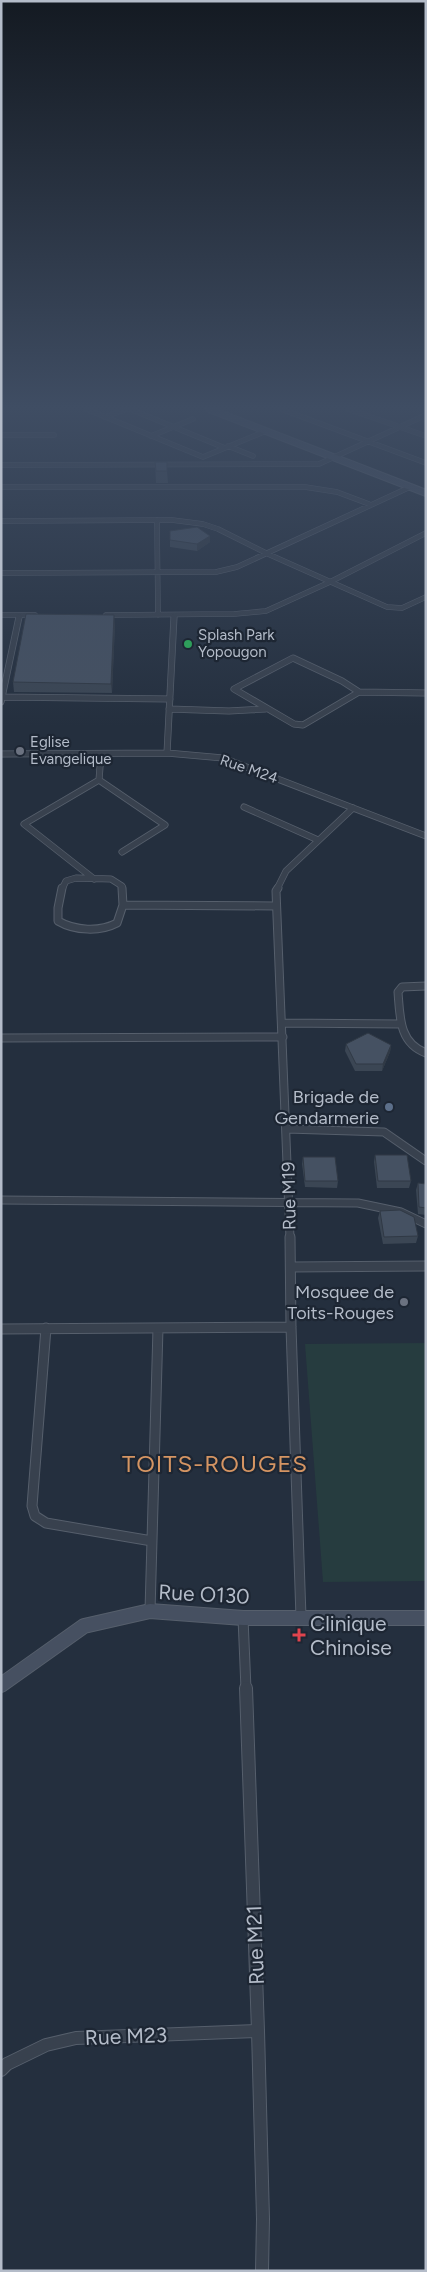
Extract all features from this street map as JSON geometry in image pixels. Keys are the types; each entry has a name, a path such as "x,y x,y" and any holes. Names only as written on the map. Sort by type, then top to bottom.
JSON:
{"street":[{"path":"1,573 216,572 237,567 268,554 347,515"},
{"path":"1,520 157,520 203,524 218,528 268,554 387,607 395,609 408,606 426,597"},
{"path":"157,520 158,615"},
{"path":"99,615 234,614 266,611 330,582 426,533"},
{"path":"1,615 40,615"},
{"path":"20,615 2,699 170,699"},
{"path":"167,753 174,615"},
{"path":"237,702 234,689 293,658 342,681 359,692"},
{"path":"237,702 267,709 294,724 303,725 359,692 426,693"},
{"path":"169,709 229,712 237,702"},
{"path":"237,702 267,709"},
{"name":"Rue M24","path":"1,754 167,753 226,759 426,836"},
{"path":"99,780 101,754"},
{"path":"99,780 165,824 122,852"},
{"path":"94,879 24,824 99,780"},
{"path":"244,807 318,840"},
{"name":"Rue M19","path":"301,1617 291,1327 290,1202 275,906 276,891 286,871 353,808"},
{"path":"76,878 94,879 117,881 123,890 123,905 117,923 108,928 72,928 58,921 57,915 64,882 76,878"},
{"path":"123,905 275,906"},
{"path":"426,986 406,986 400,989 401,1024 405,1040 410,1046 426,1053"},
{"path":"282,1024 401,1024"},
{"path":"1,1038 283,1037"},
{"path":"287,1129 384,1132 424,1157"},
{"path":"1,1200 366,1204 402,1212 426,1224"},
{"path":"290,1267 426,1266"},
{"path":"1,1329 291,1327"},
{"path":"46,1328 32,1506 35,1516 46,1523 152,1541"},
{"path":"150,1612 158,1328"},
{"name":"Rue O130","path":"1,1685 84,1626 150,1612 243,1618 426,1618"},
{"name":"Rue M21","path":"243,1618 258,2032 262,2271"},
{"name":"Rue M23","path":"1,2070 7,2064 46,2045 76,2038 258,2032"}],"green space":[{"path":"426,1343 426,1581 323,1582 305,1344"}],"building":[{"path":"197,527 210,536 197,544 170,540 170,531"},
{"path":"26,614 114,615 111,684 13,682"},
{"path":"368,1033 391,1045 383,1064 356,1064 346,1044"},
{"path":"375,1155 407,1155 411,1181 378,1181"},
{"path":"303,1157 335,1157 338,1181 305,1181"},
{"path":"418,1183 426,1184 426,1208 419,1207"},
{"path":"400,1210 414,1217 418,1236 384,1237 380,1211"}],"place":[{"name":"Splash Park Yopougon","path":"188,644"},
{"name":"Eglise Evangelique","path":"20,751"},
{"name":"Brigade de Gendarmerie","path":"389,1107"},
{"name":"Mosquee de Toits-Rouges","path":"404,1302"},
{"name":"Clinique Chinoise","path":"299,1635"}],"district":[{"name":"TOITS-ROUGES","path":"215,1463"}]}
